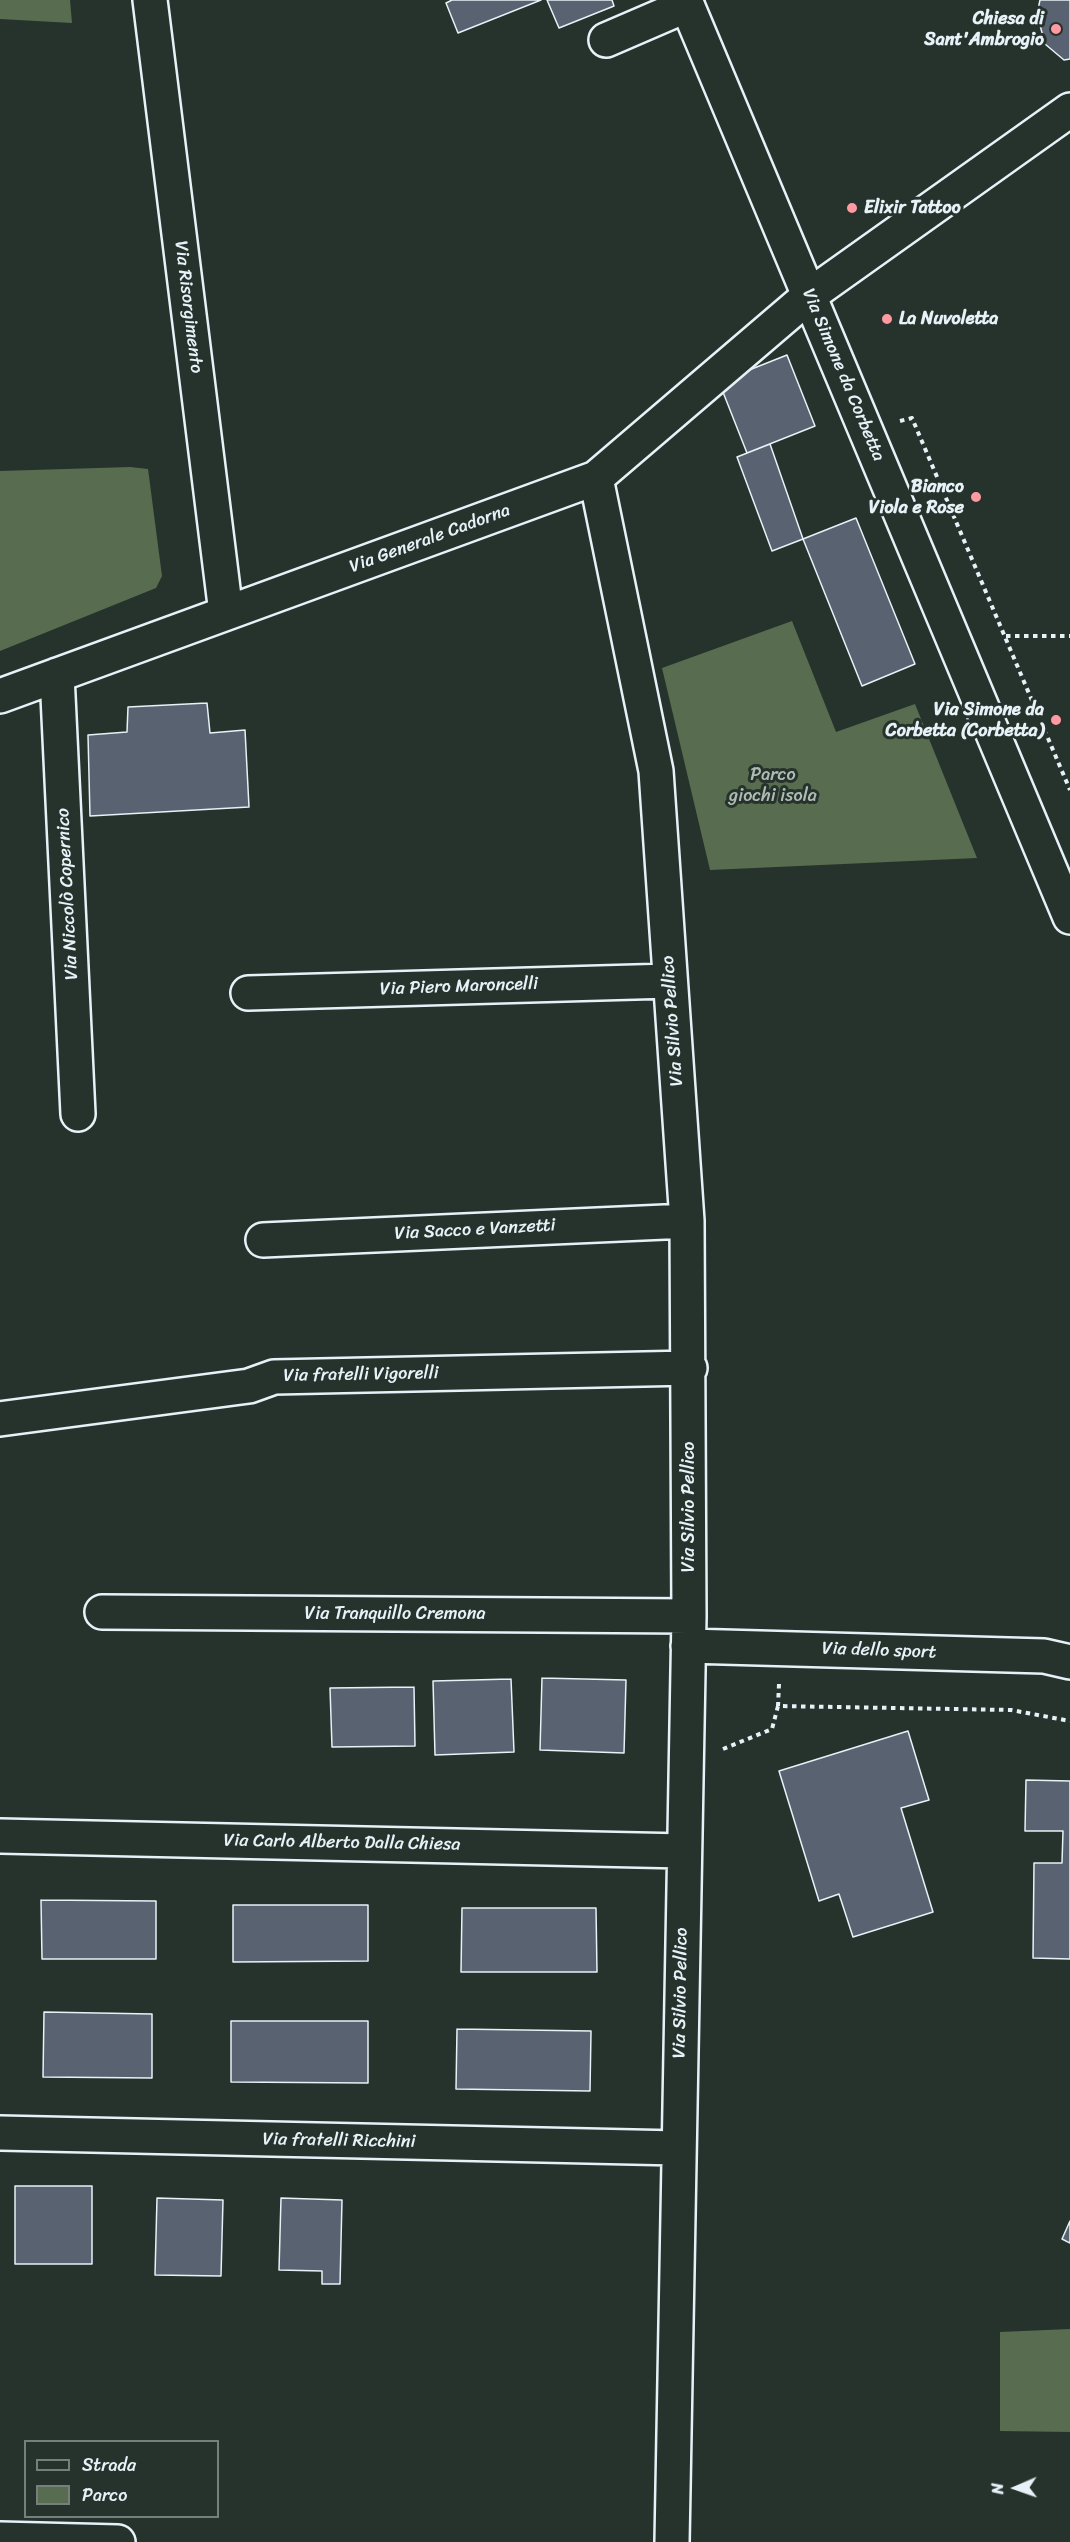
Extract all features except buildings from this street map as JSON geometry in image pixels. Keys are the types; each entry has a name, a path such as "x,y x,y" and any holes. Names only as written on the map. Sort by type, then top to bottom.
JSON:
{"street":[{"name":"Via Risorgimento","path":"150,0 226,613"},
{"path":"606,40 686,3"},
{"name":"Via Simone da Corbetta","path":"686,3 1070,917"},
{"name":"Via Generale Cadorna","path":"0,696 596,478 810,295 1070,110"},
{"name":"Via Silvio Pellico","path":"596,478 656,771 687,1221 690,1368 688,1631 672,2542"},
{"name":"Via Niccolò Copernico","path":"57,675 78,1114"},
{"name":"Via Piero Maroncelli","path":"248,993 670,981"},
{"name":"Via Sacco e Vanzetti","path":"262,1240 687,1221"},
{"name":"Via fratelli Vigorelli","path":"0,1419 249,1386 274,1377 690,1368"},
{"name":"Via Tranquillo Cremona","path":"102,1612 688,1631"},
{"name":"Via dello sport","path":"688,1631 780,1648 1044,1656 1070,1662"},
{"name":"Via Carlo Alberto Dalla Chiesa","path":"0,1836 684,1851"},
{"name":"Via fratelli Ricchini","path":"0,2133 678,2148"},
{"path":"0,2539 118,2542"}],"path":[{"path":"865,427 912,418 1070,790"},
{"path":"1006,636 1070,636"},
{"path":"780,1648 778,1706 1011,1710 1070,1721"}],"green space":[{"path":"0,0 70,0 72,23 0,19"},
{"path":"130,467 148,469 162,576 156,588 0,651 0,471"},
{"name":"Parco giochi isola","path":"792,621 836,732 915,704 977,858 710,870 662,668"},
{"path":"1070,2329 1070,2432 1000,2431 1000,2332"}],"place":[{"name":"Chiesa di Sant'Ambrogio","path":"1056,29"},
{"name":"Elixir Tattoo","path":"852,208"},
{"name":"La Nuvoletta","path":"887,319"},
{"name":"Bianco Viola e Rose","path":"976,497"},
{"name":"Via Simone da Corbetta (Corbetta)","path":"1056,720"}]}
